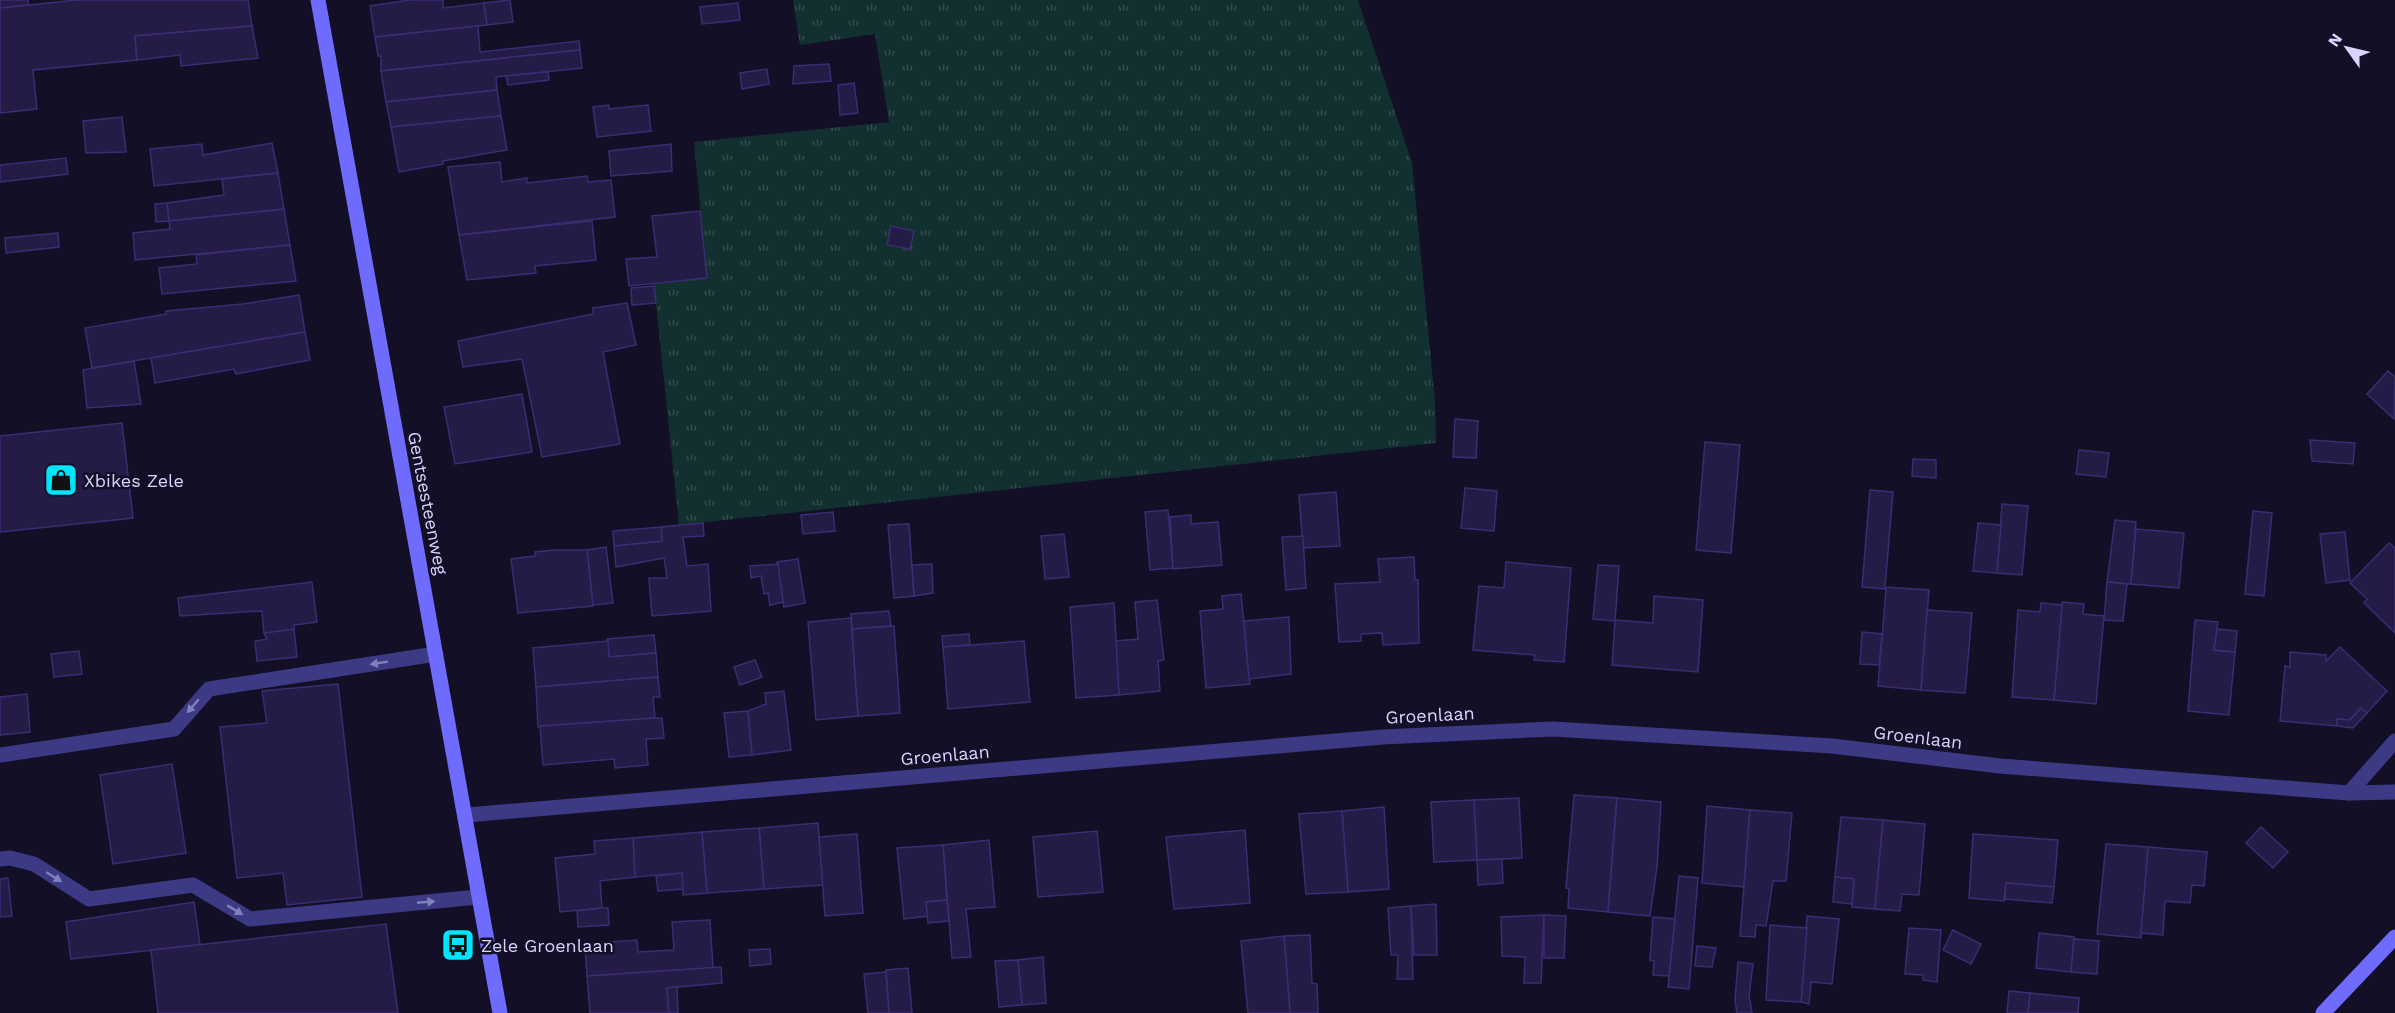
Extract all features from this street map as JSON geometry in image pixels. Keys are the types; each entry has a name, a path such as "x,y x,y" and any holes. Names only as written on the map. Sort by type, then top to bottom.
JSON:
{"street":[{"name":"Gentsesteenweg","path":"318,0 467,815 478,897 500,1013"},
{"path":"0,755 174,729 208,689 436,654"},
{"name":"Groenlaan","path":"467,815 1383,737 1553,729 1832,746 2000,766 2349,793 2395,792"},
{"path":"2349,793 2395,741"},
{"path":"0,860 10,858 34,864 89,899 193,885 250,919 478,897"},
{"path":"2323,1013 2395,937"}],"green space":[{"path":"793,0 1358,0 1412,163 1435,402 1436,443 679,525 654,284 707,278 694,142 889,122 875,34 800,45"}],"building":[{"path":"0,0 28,0 28,5 0,8"},
{"path":"77,0 248,0 252,26 135,36 137,60 33,70 37,109 0,113 0,8"},
{"path":"409,0 443,0 443,8 484,3 487,25 375,37 370,6"},
{"path":"510,0 513,22 487,25 484,3"},
{"path":"738,3 740,20 702,24 700,7"},
{"path":"252,26 258,58 181,66 180,55 137,60 135,36"},
{"path":"478,26 480,52 579,41 580,50 381,71 381,56 378,56 375,37"},
{"path":"580,50 582,68 496,77 497,90 386,102 381,71"},
{"path":"829,64 831,81 793,84 794,66"},
{"path":"767,69 769,84 742,89 740,73"},
{"path":"548,72 549,80 508,85 506,76"},
{"path":"854,83 858,113 840,115 838,85"},
{"path":"497,90 501,116 391,127 386,102"},
{"path":"609,105 609,109 648,105 651,131 597,137 593,107"},
{"path":"501,116 507,150 443,161 443,164 399,172 391,127"},
{"path":"122,117 126,152 86,153 83,121"},
{"path":"272,143 278,173 154,186 150,149 202,144 203,155"},
{"path":"671,144 672,171 611,176 609,151"},
{"path":"66,158 68,174 0,182 0,165"},
{"path":"500,162 502,182 527,178 527,183 587,176 588,182 611,180 615,217 459,235 448,167"},
{"path":"278,173 284,209 169,221 167,203 224,195 222,179"},
{"path":"167,203 169,221 156,222 155,204"},
{"path":"284,209 290,245 135,260 133,233 170,229 169,221"},
{"path":"700,211 707,278 629,286 626,259 657,257 652,216"},
{"path":"592,221 596,260 535,266 536,273 467,280 459,235"},
{"path":"891,226 914,231 910,249 887,245"},
{"path":"58,233 59,247 6,253 5,238"},
{"path":"290,245 296,281 162,294 159,268 197,264 196,255"},
{"path":"654,286 656,303 632,305 631,288"},
{"path":"299,295 305,332 92,368 85,328 166,314 166,311 243,304"},
{"path":"627,303 636,345 603,352 620,444 542,457 522,359 463,367 458,341 593,314 593,308"},
{"path":"305,332 310,360 236,374 234,369 155,383 151,358"},
{"path":"134,361 141,404 87,408 83,370"},
{"path":"2388,371 2395,377 2394,419 2367,394"},
{"path":"522,394 532,452 455,464 444,407"},
{"path":"1455,419 1478,421 1476,458 1453,457"},
{"path":"122,423 133,518 0,532 0,436"},
{"path":"2310,440 2355,443 2353,464 2312,461"},
{"path":"1705,442 1740,445 1731,553 1696,550"},
{"path":"2079,450 2109,453 2106,477 2076,474"},
{"path":"1913,459 1936,460 1936,478 1912,476"},
{"path":"1465,488 1497,491 1494,531 1461,528"},
{"path":"1870,490 1893,492 1885,587 1929,590 1921,690 1878,686 1886,589 1862,587"},
{"path":"1336,492 1340,546 1303,548 1299,495"},
{"path":"2002,504 2028,506 2022,575 1997,573"},
{"path":"1168,510 1173,568 1150,570 1145,512"},
{"path":"2253,511 2272,513 2264,596 2245,594"},
{"path":"833,512 835,531 803,534 801,515"},
{"path":"1191,515 1191,524 1218,522 1222,565 1173,569 1170,517"},
{"path":"2115,520 2136,522 2131,584 2107,582"},
{"path":"703,523 704,536 683,537 687,566 708,564 711,611 652,616 649,578 667,578 664,558 616,567 614,546 662,541 661,527"},
{"path":"1978,523 2001,525 1997,573 1973,571"},
{"path":"909,524 914,596 894,598 888,525"},
{"path":"661,527 662,541 614,546 613,531"},
{"path":"2136,529 2184,533 2179,588 2131,584"},
{"path":"2345,532 2350,580 2326,583 2320,534"},
{"path":"1064,534 1069,577 1045,579 1041,536"},
{"path":"1303,536 1306,588 1286,590 1282,537"},
{"path":"2389,543 2395,548 2395,633 2364,603 2367,599 2350,583"},
{"path":"606,547 613,603 593,605 587,550"},
{"path":"587,550 593,606 518,613 511,559 535,556 535,552"},
{"path":"1414,557 1415,580 1418,580 1419,643 1383,645 1382,633 1361,634 1361,641 1339,642 1335,584 1380,582 1378,559"},
{"path":"798,559 805,603 784,607 777,562"},
{"path":"1506,562 1571,568 1564,662 1534,660 1535,655 1473,650 1479,586 1504,588"},
{"path":"778,564 783,602 770,605 768,593 764,594 761,576 751,578 750,566"},
{"path":"932,564 933,593 914,596 912,565"},
{"path":"1598,565 1619,566 1615,621 1593,619"},
{"path":"312,582 317,622 294,625 294,629 264,633 262,611 180,616 178,598"},
{"path":"2107,582 2127,584 2123,621 2104,620"},
{"path":"1241,594 1250,684 1206,688 1200,611 1223,609 1222,596"},
{"path":"1654,596 1703,600 1698,672 1612,665 1615,620 1653,623"},
{"path":"1157,600 1164,660 1158,661 1160,691 1119,695 1115,641 1138,639 1135,602"},
{"path":"2062,602 2084,604 2083,614 2104,616 2096,704 2054,700"},
{"path":"1114,603 1119,695 1076,698 1070,607"},
{"path":"2041,603 2062,605 2054,700 2012,697 2018,610 2040,612"},
{"path":"1927,610 1972,613 1965,693 1921,690"},
{"path":"889,611 891,626 852,629 851,614"},
{"path":"1289,617 1291,674 1249,679 1244,621"},
{"path":"851,618 858,716 816,720 808,622"},
{"path":"2195,620 2218,622 2214,650 2235,652 2229,715 2188,711"},
{"path":"894,626 900,713 858,716 852,629"},
{"path":"294,629 297,657 257,661 255,641 267,639 264,633"},
{"path":"2217,629 2237,631 2235,652 2214,650"},
{"path":"1862,632 1882,634 1879,665 1860,664"},
{"path":"969,634 970,645 943,647 942,636"},
{"path":"654,635 656,653 609,657 607,639"},
{"path":"608,641 609,657 656,653 658,677 536,687 533,648"},
{"path":"1024,641 1030,702 948,709 943,647"},
{"path":"2340,647 2387,691 2367,713 2361,708 2350,720 2337,719 2337,726 2280,721 2285,666 2290,667 2290,652 2326,655 2326,661"},
{"path":"79,651 82,674 54,677 51,654"},
{"path":"755,660 762,677 740,685 734,667"},
{"path":"658,677 660,697 653,697 655,718 538,727 536,687"},
{"path":"338,684 362,897 287,905 283,873 237,878 220,727 267,723 262,691"},
{"path":"784,691 791,750 752,755 748,711 766,704 765,693"},
{"path":"27,694 30,732 0,735 0,697"},
{"path":"2361,708 2367,713 2353,728 2337,726 2337,719 2350,720"},
{"path":"748,711 752,755 729,757 724,713"},
{"path":"662,718 664,738 646,739 648,765 615,768 614,759 543,765 540,726"},
{"path":"172,764 186,853 113,864 100,775"},
{"path":"1574,795 1617,798 1608,912 1568,908 1569,889 1566,888"},
{"path":"1519,798 1522,858 1477,860 1474,800"},
{"path":"1617,798 1661,802 1657,867 1650,916 1608,912"},
{"path":"1474,800 1477,860 1434,862 1431,802"},
{"path":"1707,806 1750,810 1744,887 1702,883"},
{"path":"1384,807 1389,889 1348,892 1342,811"},
{"path":"1750,810 1792,813 1786,881 1773,881 1766,926 1756,925 1755,937 1740,936"},
{"path":"1342,811 1348,892 1306,894 1299,814"},
{"path":"1841,817 1883,820 1875,909 1852,907 1854,879 1835,877"},
{"path":"1883,820 1925,824 1919,895 1902,894 1900,911 1875,909"},
{"path":"818,823 823,885 764,889 759,828"},
{"path":"2261,827 2288,852 2273,868 2246,843"},
{"path":"759,828 764,889 707,893 702,832"},
{"path":"1245,830 1250,903 1174,909 1166,837"},
{"path":"1097,831 1103,892 1038,897 1033,837"},
{"path":"702,832 707,893 683,895 682,873 635,877 633,838"},
{"path":"857,834 863,913 825,916 819,837"},
{"path":"1973,834 2058,840 2054,887 2006,883 2004,901 1969,898"},
{"path":"633,838 635,877 600,881 602,908 560,912 555,858 595,854 594,841"},
{"path":"989,840 995,907 966,909 971,957 952,958 943,845"},
{"path":"2106,844 2148,847 2141,938 2097,934"},
{"path":"943,845 947,900 926,902 928,916 904,919 897,848"},
{"path":"2148,847 2207,852 2204,886 2192,885 2190,903 2165,901 2163,935 2141,933"},
{"path":"1502,859 1503,883 1478,885 1477,860"},
{"path":"682,873 683,889 658,891 656,876"},
{"path":"1679,876 1698,878 1689,989 1668,987"},
{"path":"1835,877 1854,879 1852,904 1833,902"},
{"path":"8,878 12,916 0,917 0,879"},
{"path":"2006,883 2054,887 2052,903 2005,899"},
{"path":"947,900 949,921 928,923 926,902"},
{"path":"194,902 200,945 71,959 66,922"},
{"path":"1436,904 1437,955 1414,955 1411,906"},
{"path":"1411,906 1413,979 1397,979 1398,955 1391,955 1388,908"},
{"path":"608,908 609,925 578,927 577,911"},
{"path":"1544,915 1541,983 1524,983 1525,957 1502,956 1501,917"},
{"path":"1544,915 1566,916 1564,958 1544,958"},
{"path":"1807,916 1839,919 1832,984 1811,982 1809,1004 1801,1002"},
{"path":"1653,917 1675,919 1669,976 1653,975 1654,961 1650,960"},
{"path":"710,920 713,968 587,976 585,944 637,940 638,952 674,950 672,922"},
{"path":"386,924 398,1013 158,1013 151,950"},
{"path":"1770,925 1807,928 1801,1002 1766,1000"},
{"path":"1909,928 1941,930 1937,982 1923,980 1923,975 1905,974"},
{"path":"1953,930 1981,944 1971,964 1943,950"},
{"path":"2039,933 2074,937 2071,972 2036,968"},
{"path":"1310,935 1312,983 1317,984 1318,1013 1290,1013 1284,936"},
{"path":"1284,936 1290,1013 1248,1013 1241,941"},
{"path":"2074,939 2099,941 2097,974 2071,972"},
{"path":"1697,946 1716,948 1712,967 1695,966"},
{"path":"770,949 771,964 750,966 749,950"},
{"path":"1043,957 1046,1003 1022,1005 1018,960"},
{"path":"1018,960 1022,1005 999,1007 995,961"},
{"path":"1738,962 1753,964 1749,996 1752,1013 1737,1013 1735,1001"},
{"path":"721,967 722,983 667,988 669,1013 590,1013 587,976"},
{"path":"908,968 912,1013 889,1013 886,970"},
{"path":"886,972 889,1013 868,1013 864,974"},
{"path":"677,987 678,1013 669,1013 667,988"},
{"path":"2009,991 2030,993 2028,1013 2007,1013"},
{"path":"2030,993 2079,998 2078,1013 2028,1013"}],"place":[{"name":"Xbikes Zele","path":"61,480"},
{"name":"Zele Groenlaan","path":"458,945"}]}
